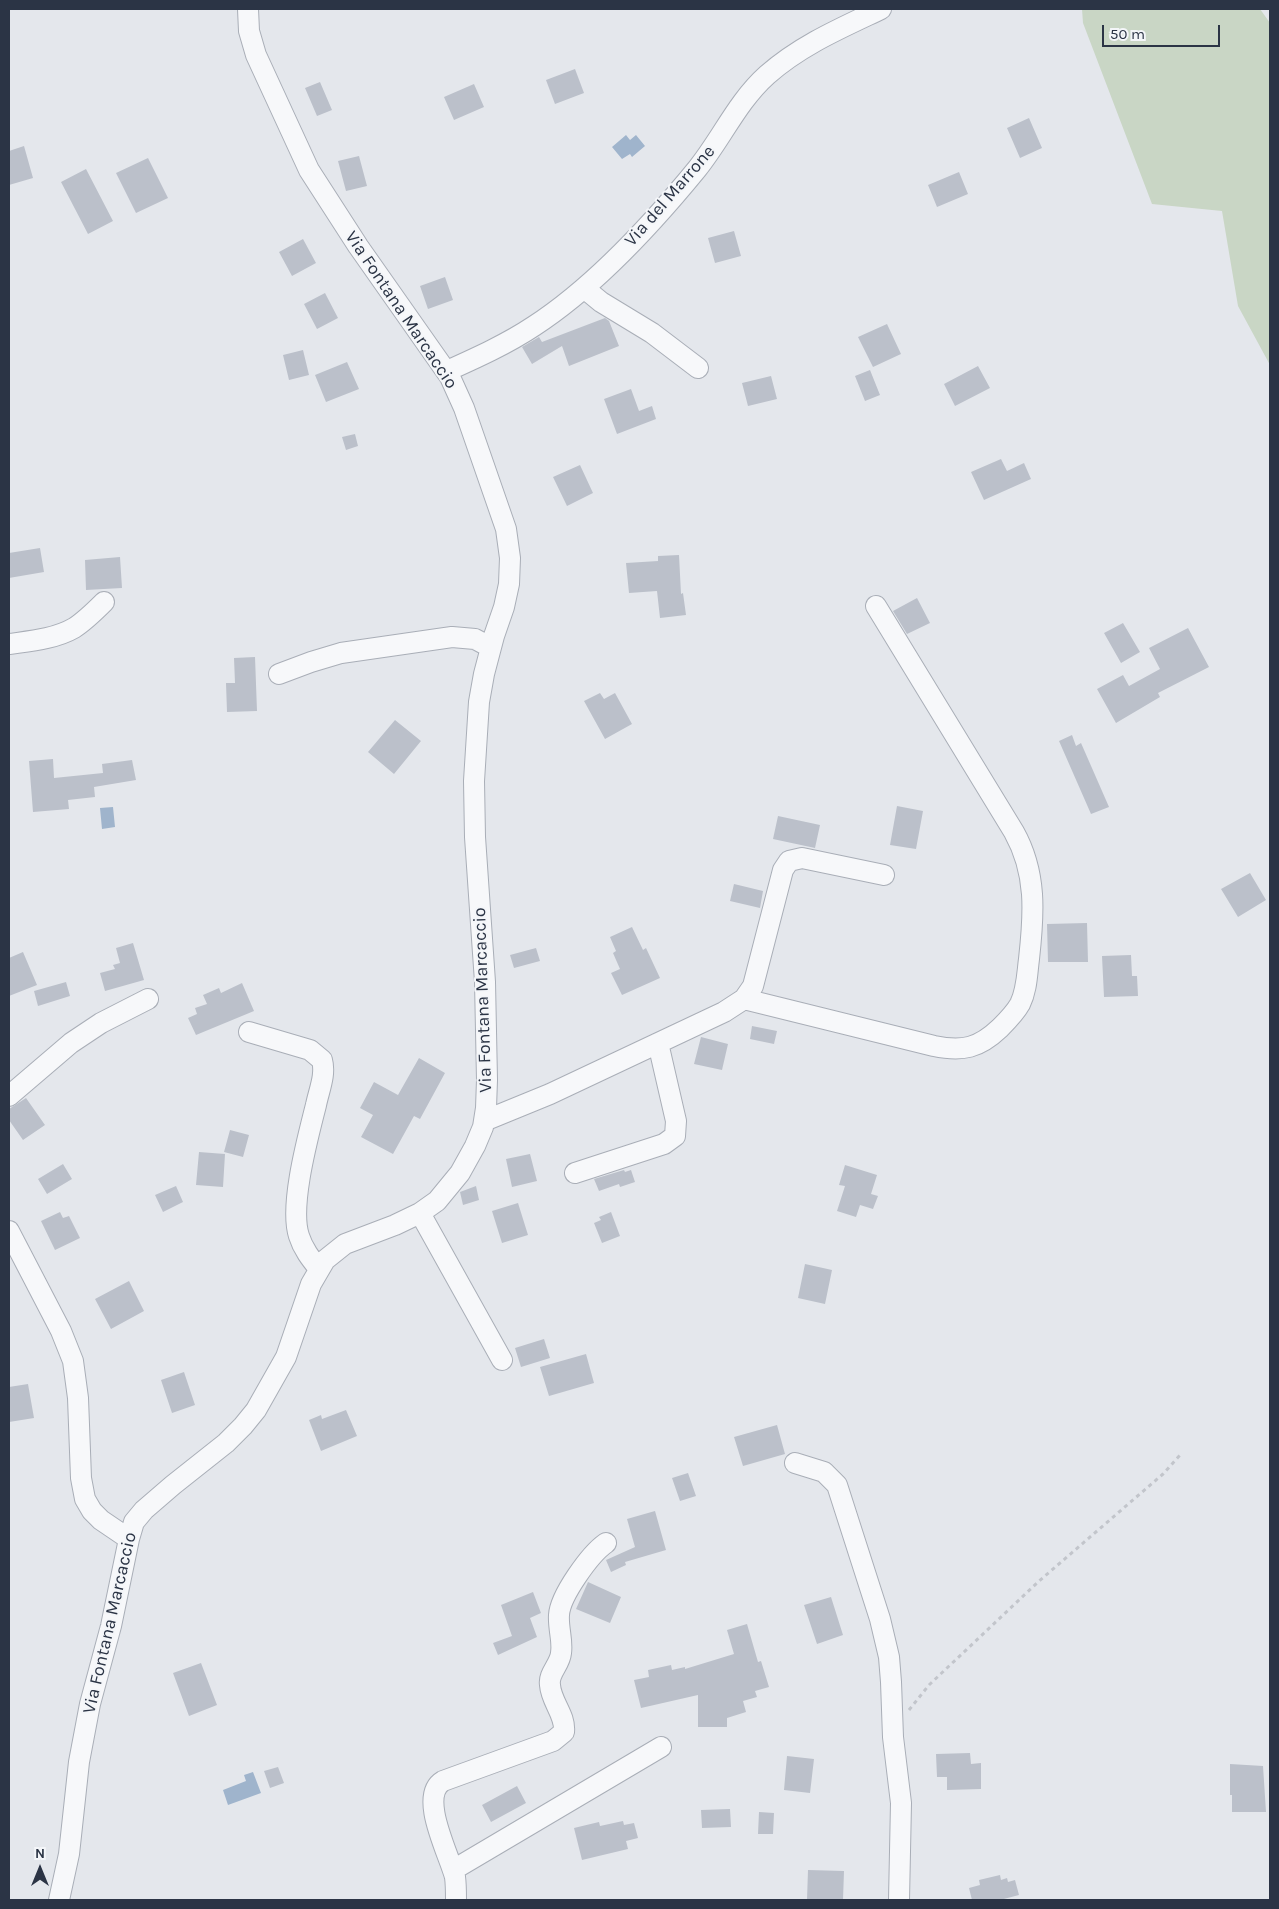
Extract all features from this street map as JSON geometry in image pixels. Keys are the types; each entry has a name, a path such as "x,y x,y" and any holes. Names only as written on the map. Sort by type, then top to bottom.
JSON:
{"street":[{"name":"Via Fontana Marcaccio","path":"59,1900 71,1839 82,1743 93,1689 114,1614 134,1522 144,1510 183,1476 226,1443 256,1410 286,1357 306,1296 319,1269 328,1256 345,1244 384,1230 420,1213 437,1201 455,1180 475,1146 484,1121 488,1089 485,982 475,837 474,787 479,702 490,647 508,590 510,564 508,539 464,408 447,371 358,246 309,170 256,55 249,31 248,9"},
{"name":"Via del Marrone","path":"447,371 527,331 584,288 606,269 690,177 716,143 738,106 759,83 809,44 881,9"},
{"path":"584,288 602,302 660,339 698,368"},
{"path":"9,644 44,638 67,631 82,622 104,602"},
{"path":"744,999 934,1046 956,1049 975,1046 992,1036 1011,1017 1021,1002 1031,940 1032,912 1031,878 1025,854 1014,832 876,606"},
{"path":"279,674 340,653 452,637 475,639 490,647"},
{"path":"484,1121 550,1094 724,1012 744,999 751,991 755,981 786,863 802,858 884,875"},
{"path":"9,1096 71,1043 101,1023 148,999"},
{"path":"249,1032 310,1050 322,1060 323,1075 307,1141 296,1212 297,1228 301,1241 319,1269"},
{"path":"575,1173 664,1144 675,1136 676,1121 658,1043"},
{"path":"420,1213 502,1360"},
{"path":"9,1231 62,1331 73,1361 78,1398 81,1478 85,1499 92,1511 101,1520 129,1539"},
{"path":"795,1463 824,1472 837,1485 880,1619 890,1670 893,1737 900,1792 899,1900"},
{"path":"456,1900 452,1870 434,1813 433,1800 435,1788 443,1781 554,1740 564,1732 564,1724 549,1683 561,1655 560,1609 562,1601 587,1562 606,1543"},
{"path":"452,1870 661,1747"}],"path":[{"path":"909,1711 929,1685 1038,1582 1163,1474 1182,1454"}],"green space":[{"path":"1082,9 1260,9 1270,23 1270,365 1238,306 1222,211 1152,204 1083,23"}],"water":[{"path":"626,135 630,140 636,135 645,146 632,157 630,154 622,159 612,147"},
{"path":"113,807 115,827 102,829 100,808"},
{"path":"253,1772 261,1793 228,1805 223,1790 246,1781 244,1775"}],"building":[{"path":"575,69 584,93 555,104 546,80"},
{"path":"320,82 332,110 317,116 305,88"},
{"path":"474,84 484,107 454,120 444,97"},
{"path":"1029,118 1042,148 1020,158 1007,128"},
{"path":"24,146 33,178 9,185 9,151"},
{"path":"359,156 367,186 346,191 338,161"},
{"path":"148,158 168,198 136,213 116,173"},
{"path":"86,169 113,221 88,234 61,182"},
{"path":"959,172 968,194 937,207 928,185"},
{"path":"734,231 741,256 715,263 708,238"},
{"path":"303,239 316,263 292,276 279,252"},
{"path":"445,277 453,300 428,309 420,286"},
{"path":"325,293 338,318 317,329 304,304"},
{"path":"605,318 609,321 619,346 569,366 562,346 532,364 522,347 539,337 542,342"},
{"path":"887,324 901,354 873,367 858,337"},
{"path":"303,350 309,375 289,380 283,355"},
{"path":"347,362 359,389 326,402 315,375"},
{"path":"978,366 990,388 955,406 944,384"},
{"path":"870,370 880,395 865,401 855,376"},
{"path":"771,376 777,399 748,406 742,383"},
{"path":"631,389 639,411 652,406 656,419 617,434 604,399"},
{"path":"355,434 358,446 346,450 342,437"},
{"path":"1001,459 1007,471 1024,463 1031,479 984,500 971,472"},
{"path":"580,465 593,493 567,506 553,477"},
{"path":"40,548 44,572 9,578 9,553"},
{"path":"679,555 681,594 683,593 686,615 660,618 657,591 629,593 626,563 658,561 658,556"},
{"path":"120,557 122,588 86,590 85,560"},
{"path":"917,598 930,623 907,634 893,611"},
{"path":"1123,623 1140,652 1121,663 1104,633"},
{"path":"1188,628 1209,667 1158,693 1160,697 1116,723 1097,689 1123,675 1129,686 1160,669 1149,648"},
{"path":"255,657 257,711 227,712 226,683 235,683 234,658"},
{"path":"600,693 604,699 615,693 632,724 605,739 584,701"},
{"path":"395,720 421,741 394,774 368,752"},
{"path":"1072,735 1076,746 1081,743 1109,807 1091,814 1059,741"},
{"path":"53,759 54,778 103,773 102,764 132,760 136,780 94,787 95,797 68,800 69,809 33,812 29,761"},
{"path":"897,806 923,811 916,849 890,845"},
{"path":"778,816 820,825 815,848 773,839"},
{"path":"1250,873 1266,900 1238,917 1221,889"},
{"path":"734,884 763,891 760,908 730,901"},
{"path":"1087,923 1088,962 1048,962 1047,924"},
{"path":"632,927 643,950 646,948 660,978 622,995 611,973 620,969 613,953 616,951 610,937"},
{"path":"133,943 144,980 105,991 100,973 115,969 113,965 120,963 116,948"},
{"path":"536,948 540,961 514,968 510,955"},
{"path":"23,952 37,985 9,996 9,958"},
{"path":"1131,955 1132,976 1137,976 1138,996 1104,997 1102,956"},
{"path":"66,982 70,996 38,1006 34,991"},
{"path":"242,983 254,1011 196,1035 188,1018 197,1014 195,1008 207,1004 203,995 219,988 221,993"},
{"path":"752,1026 777,1031 774,1044 750,1039"},
{"path":"701,1037 728,1044 722,1070 694,1064"},
{"path":"419,1058 445,1073 420,1119 414,1116 393,1154 361,1137 373,1115 360,1108 374,1082 398,1095"},
{"path":"26,1098 45,1125 23,1140 9,1120 9,1109"},
{"path":"230,1130 249,1135 243,1157 224,1152"},
{"path":"199,1152 225,1154 223,1187 196,1185"},
{"path":"530,1154 537,1181 512,1187 506,1159"},
{"path":"63,1164 72,1179 47,1194 38,1179"},
{"path":"845,1165 877,1175 871,1194 878,1196 873,1209 860,1205 856,1217 837,1211 845,1186 839,1185"},
{"path":"624,1170 625,1172 631,1170 635,1182 620,1187 619,1184 599,1191 594,1179"},
{"path":"176,1186 183,1202 163,1212 155,1195"},
{"path":"476,1186 479,1200 463,1205 460,1192"},
{"path":"518,1203 528,1235 502,1243 492,1211"},
{"path":"60,1212 63,1218 69,1216 80,1238 55,1250 41,1221"},
{"path":"611,1212 620,1236 602,1243 594,1223 601,1220 599,1217"},
{"path":"805,1264 832,1270 825,1304 798,1298"},
{"path":"129,1281 144,1311 111,1329 95,1299"},
{"path":"544,1339 550,1358 521,1367 515,1348"},
{"path":"586,1354 594,1383 549,1396 540,1367"},
{"path":"184,1372 195,1405 172,1413 161,1380"},
{"path":"28,1384 34,1418 9,1422 9,1387"},
{"path":"346,1410 357,1436 321,1451 309,1420 321,1415 322,1419"},
{"path":"777,1425 785,1454 743,1466 734,1437"},
{"path":"688,1473 696,1496 680,1501 672,1478"},
{"path":"655,1511 666,1550 625,1562 626,1565 611,1572 606,1560 635,1547 627,1519"},
{"path":"588,1582 621,1597 610,1623 576,1609"},
{"path":"533,1592 541,1613 530,1618 537,1637 498,1655 493,1643 512,1636 501,1605"},
{"path":"831,1597 843,1635 817,1644 804,1605"},
{"path":"747,1624 758,1662 761,1661 769,1687 755,1691 757,1697 743,1701 746,1712 727,1718 727,1727 698,1727 698,1695 641,1708 634,1680 649,1677 648,1670 671,1665 672,1670 685,1667 685,1669 734,1654 727,1630"},
{"path":"201,1663 217,1705 189,1716 173,1673"},
{"path":"970,1753 971,1764 981,1763 981,1789 947,1790 947,1777 937,1777 936,1754"},
{"path":"787,1756 814,1759 810,1793 784,1790"},
{"path":"1230,1764 1263,1766 1266,1812 1232,1812"},
{"path":"278,1767 284,1783 270,1788 264,1771"},
{"path":"517,1786 526,1803 491,1822 482,1805"},
{"path":"730,1809 731,1827 702,1828 701,1810"},
{"path":"759,1812 774,1813 773,1834 758,1834"},
{"path":"623,1821 624,1825 634,1823 638,1838 626,1841 628,1849 582,1860 574,1828 599,1822 600,1826"},
{"path":"808,1870 844,1871 843,1900 807,1900"},
{"path":"1000,1875 1001,1880 1007,1878 1008,1882 1015,1880 1019,1895 1000,1900 972,1900 969,1888 980,1885 979,1880"}]}
